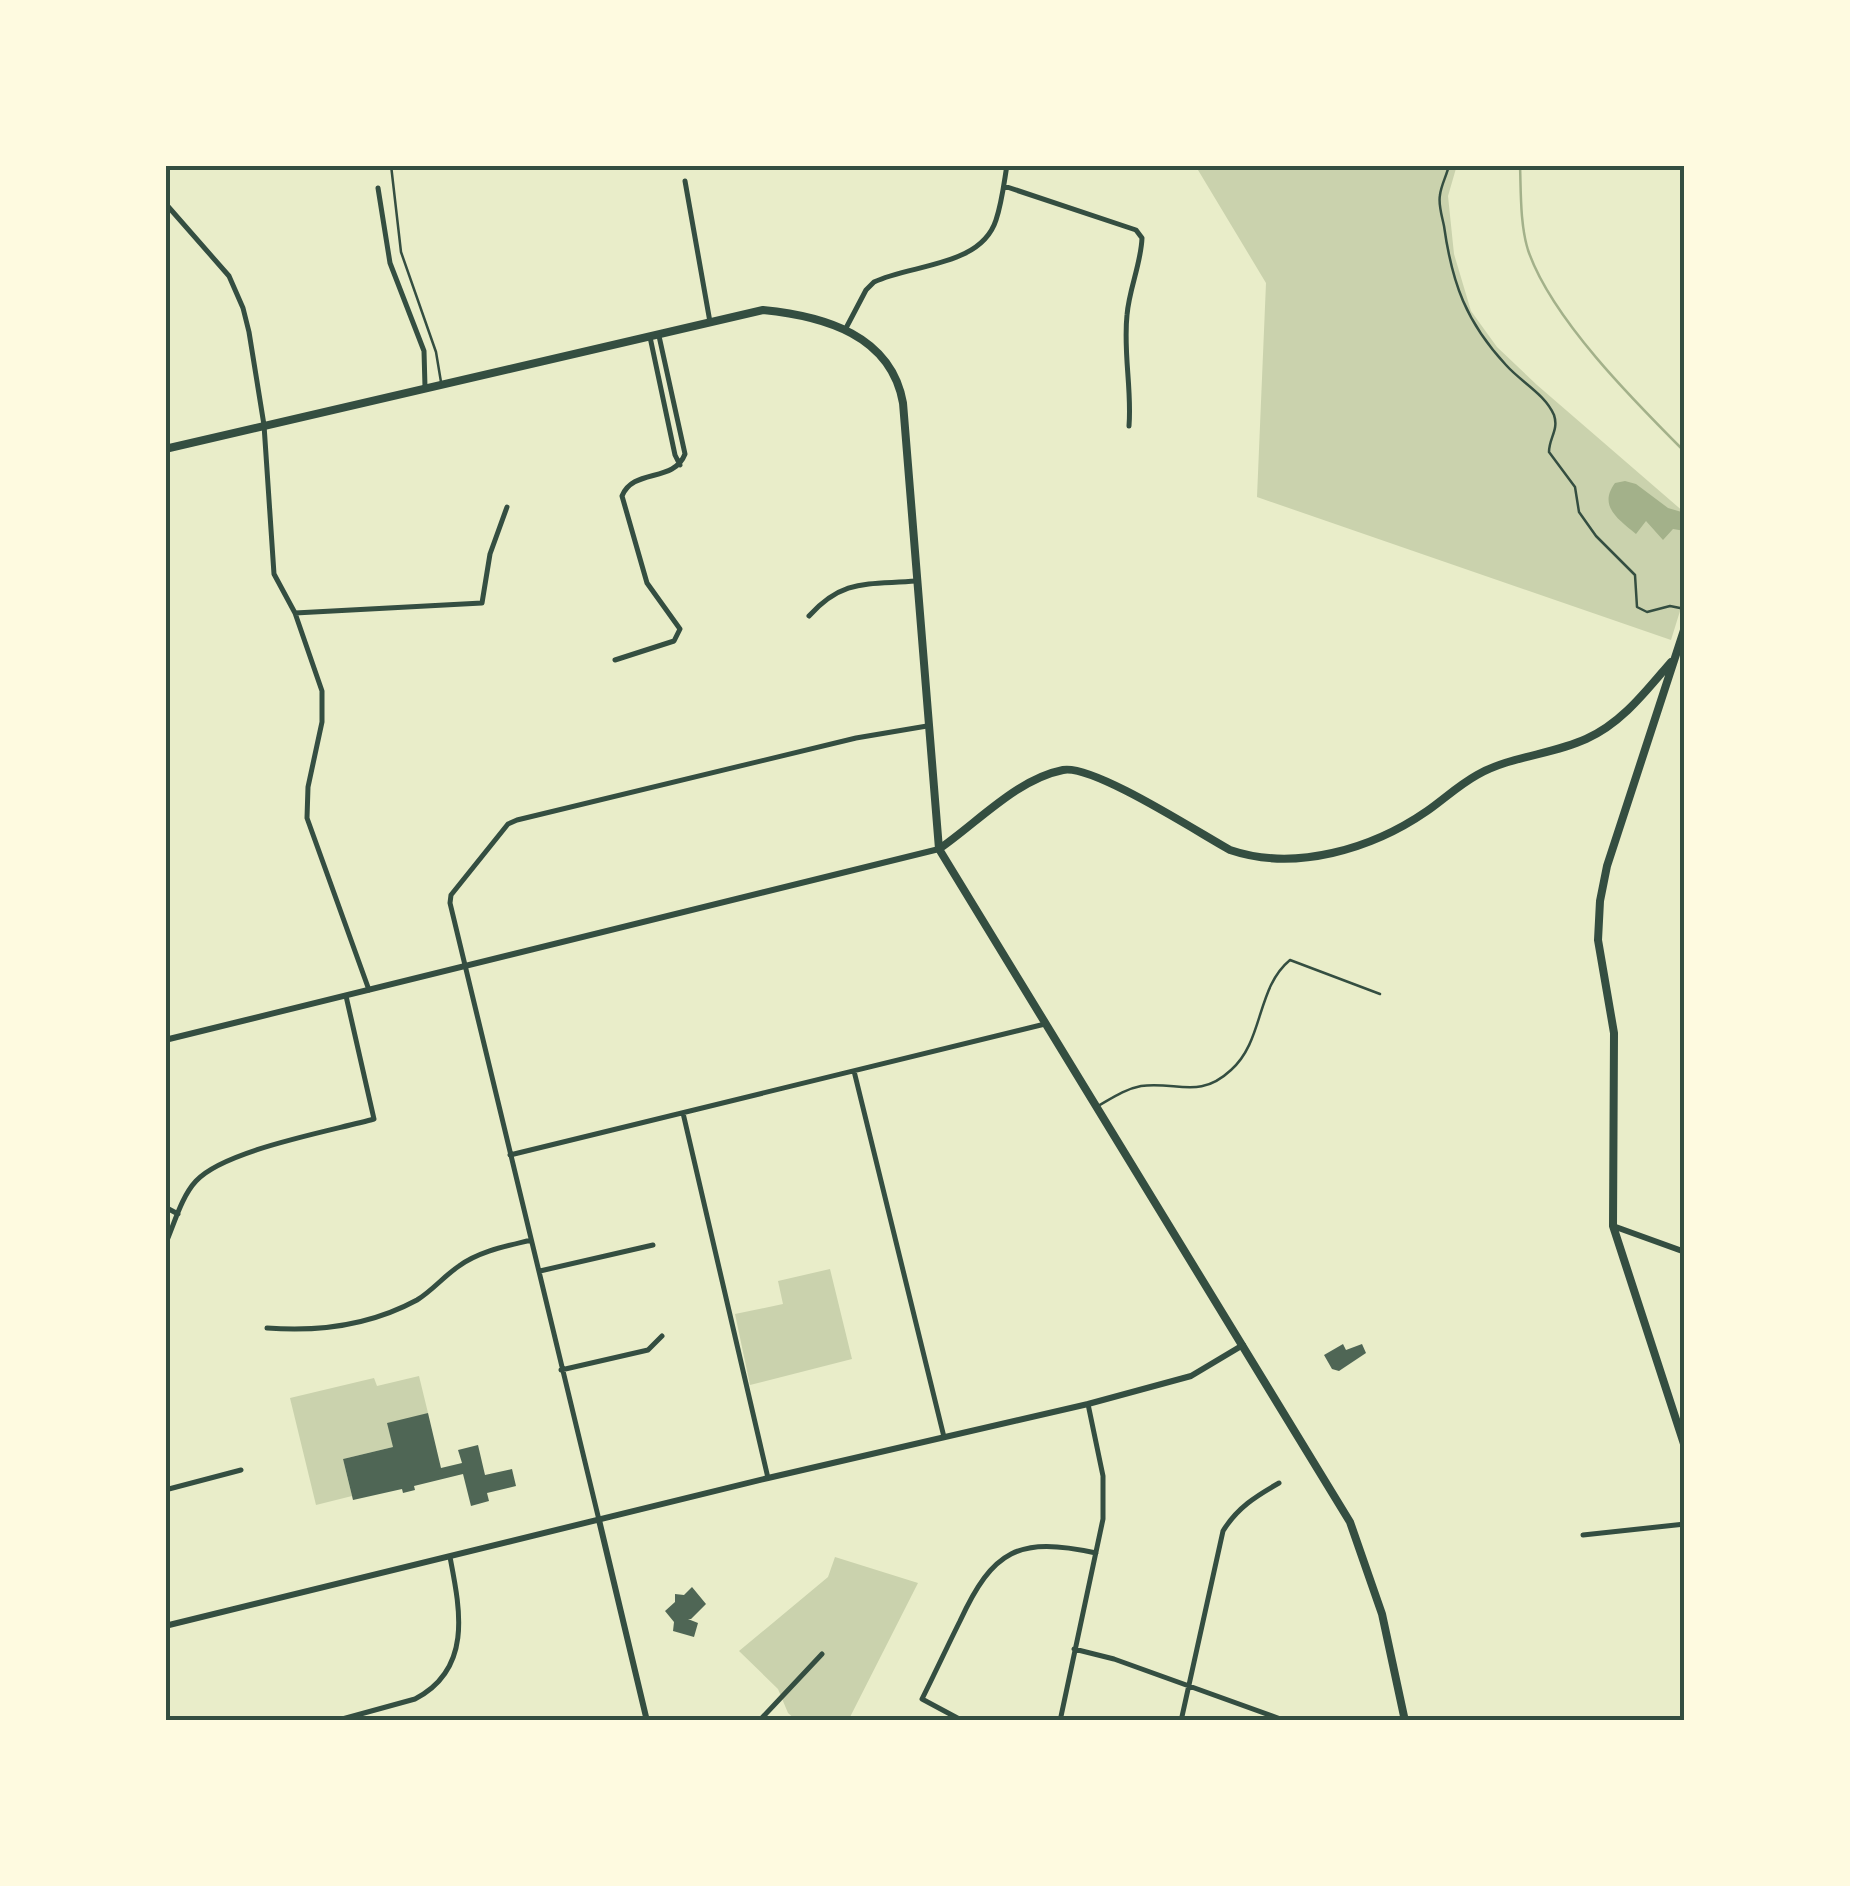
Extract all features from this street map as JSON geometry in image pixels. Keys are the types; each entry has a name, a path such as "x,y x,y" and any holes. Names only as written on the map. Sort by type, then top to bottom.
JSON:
{"main road":[{"path":"165,449 763,310 802,314 845,330 887,360 900,388 939,848 1350,1522 1382,1614 1404,1721"},
{"path":"1685,626 1612,848 1600,901 1598,940 1614,1033 1613,1226 1685,1447"},
{"path":"939,848 1027,786 1060,770 1072,769 1098,777 1249,857 1286,860 1340,851 1398,829 1477,774 1584,740 1628,710 1673,660"}],"street":[{"path":"845,330 874,282 975,248 996,223 1007,165"},
{"path":"685,181 710,322"},
{"path":"1004,186 1136,230 1142,238 1127,316 1129,426"},
{"path":"378,188 390,262 424,351 425,387"},
{"path":"165,204 232,281 249,332 264,425 274,574 295,614 322,691 307,818 369,990"},
{"path":"615,660 674,641 680,629 646,583 622,496 627,484 674,470 680,465 685,448 654,334"},
{"path":"654,334 664,405 680,465"},
{"path":"664,405 674,403"},
{"path":"295,614 482,604 490,554 507,507"},
{"path":"809,616 826,596 847,587 916,581"},
{"path":"647,1721 450,903 452,895 508,824 856,738 927,726"},
{"path":"165,1040 939,848"},
{"path":"165,1245 192,1185 214,1167 264,1149 374,1120 346,996"},
{"path":"510,1155 1045,1024"},
{"path":"854,1070 944,1437"},
{"path":"682,1113 768,1478"},
{"path":"165,1208 178,1214"},
{"path":"1613,1226 1685,1252"},
{"path":"267,1328 309,1332 364,1321 418,1299 460,1265 482,1254 532,1240"},
{"path":"540,1272 652,1246"},
{"path":"561,1370 648,1350 662,1336"},
{"path":"165,1626 1088,1404 1191,1376 1243,1345"},
{"path":"1060,1721 1103,1519 1103,1476 1088,1404"},
{"path":"165,1490 240,1470"},
{"path":"1181,1721 1223,1531 1244,1505 1279,1483"},
{"path":"1582,1535 1685,1524"},
{"path":"963,1721 922,1699 976,1586 988,1569 1020,1550 1038,1547 1068,1547 1096,1554"},
{"path":"335,1721 415,1699 445,1672 456,1650 462,1622 450,1558"},
{"path":"1074,1649 1114,1659 1286,1721"},
{"path":"758,1721 822,1654"}],"lane":[{"path":"391,165 401,252 436,352 441,384"},
{"path":"1097,1107 1138,1087 1187,1090 1223,1077 1242,1058 1274,976 1290,960 1380,994"}],"path":[{"path":"1449,165 1440,195 1448,253 1456,291 1472,322 1516,377 1548,403 1556,432 1549,452 1575,488 1579,512 1596,536 1635,576 1637,607 1647,612 1670,606 1685,609"}],"shaded area":[{"path":"1195,165 1457,165 1448,196 1454,254 1471,311 1497,347 1537,385 1685,513 1685,595 1671,640 1257,497 1266,283"},
{"path":"1615,483 1636,484 1668,508 1685,513 1685,531 1673,529 1663,540 1646,521 1636,534 1609,505"},
{"path":"830,1269 852,1359 750,1385 735,1314 783,1304 778,1281"},
{"path":"419,1376 428,1413 393,1447 343,1459 352,1496 316,1505 290,1398 374,1378 377,1386"},
{"path":"835,1557 918,1583 848,1721 797,1721 788,1713 778,1689 739,1651 828,1577"}],"building":[{"path":"1343,1344 1346,1350 1362,1344 1366,1353 1339,1371 1332,1369 1324,1355"},
{"path":"428,1413 441,1468 462,1463 458,1450 478,1445 485,1475 512,1469 516,1486 487,1493 489,1501 471,1506 463,1474 414,1486 415,1490 403,1493 402,1489 353,1500 343,1459 393,1447 387,1423"},
{"path":"692,1587 706,1604 688,1619 698,1623 694,1637 673,1631 674,1622 665,1611 675,1602 675,1594 684,1595"}],"waterway":[{"path":"1520,165 1524,230 1539,276 1596,357 1685,452"}]}
